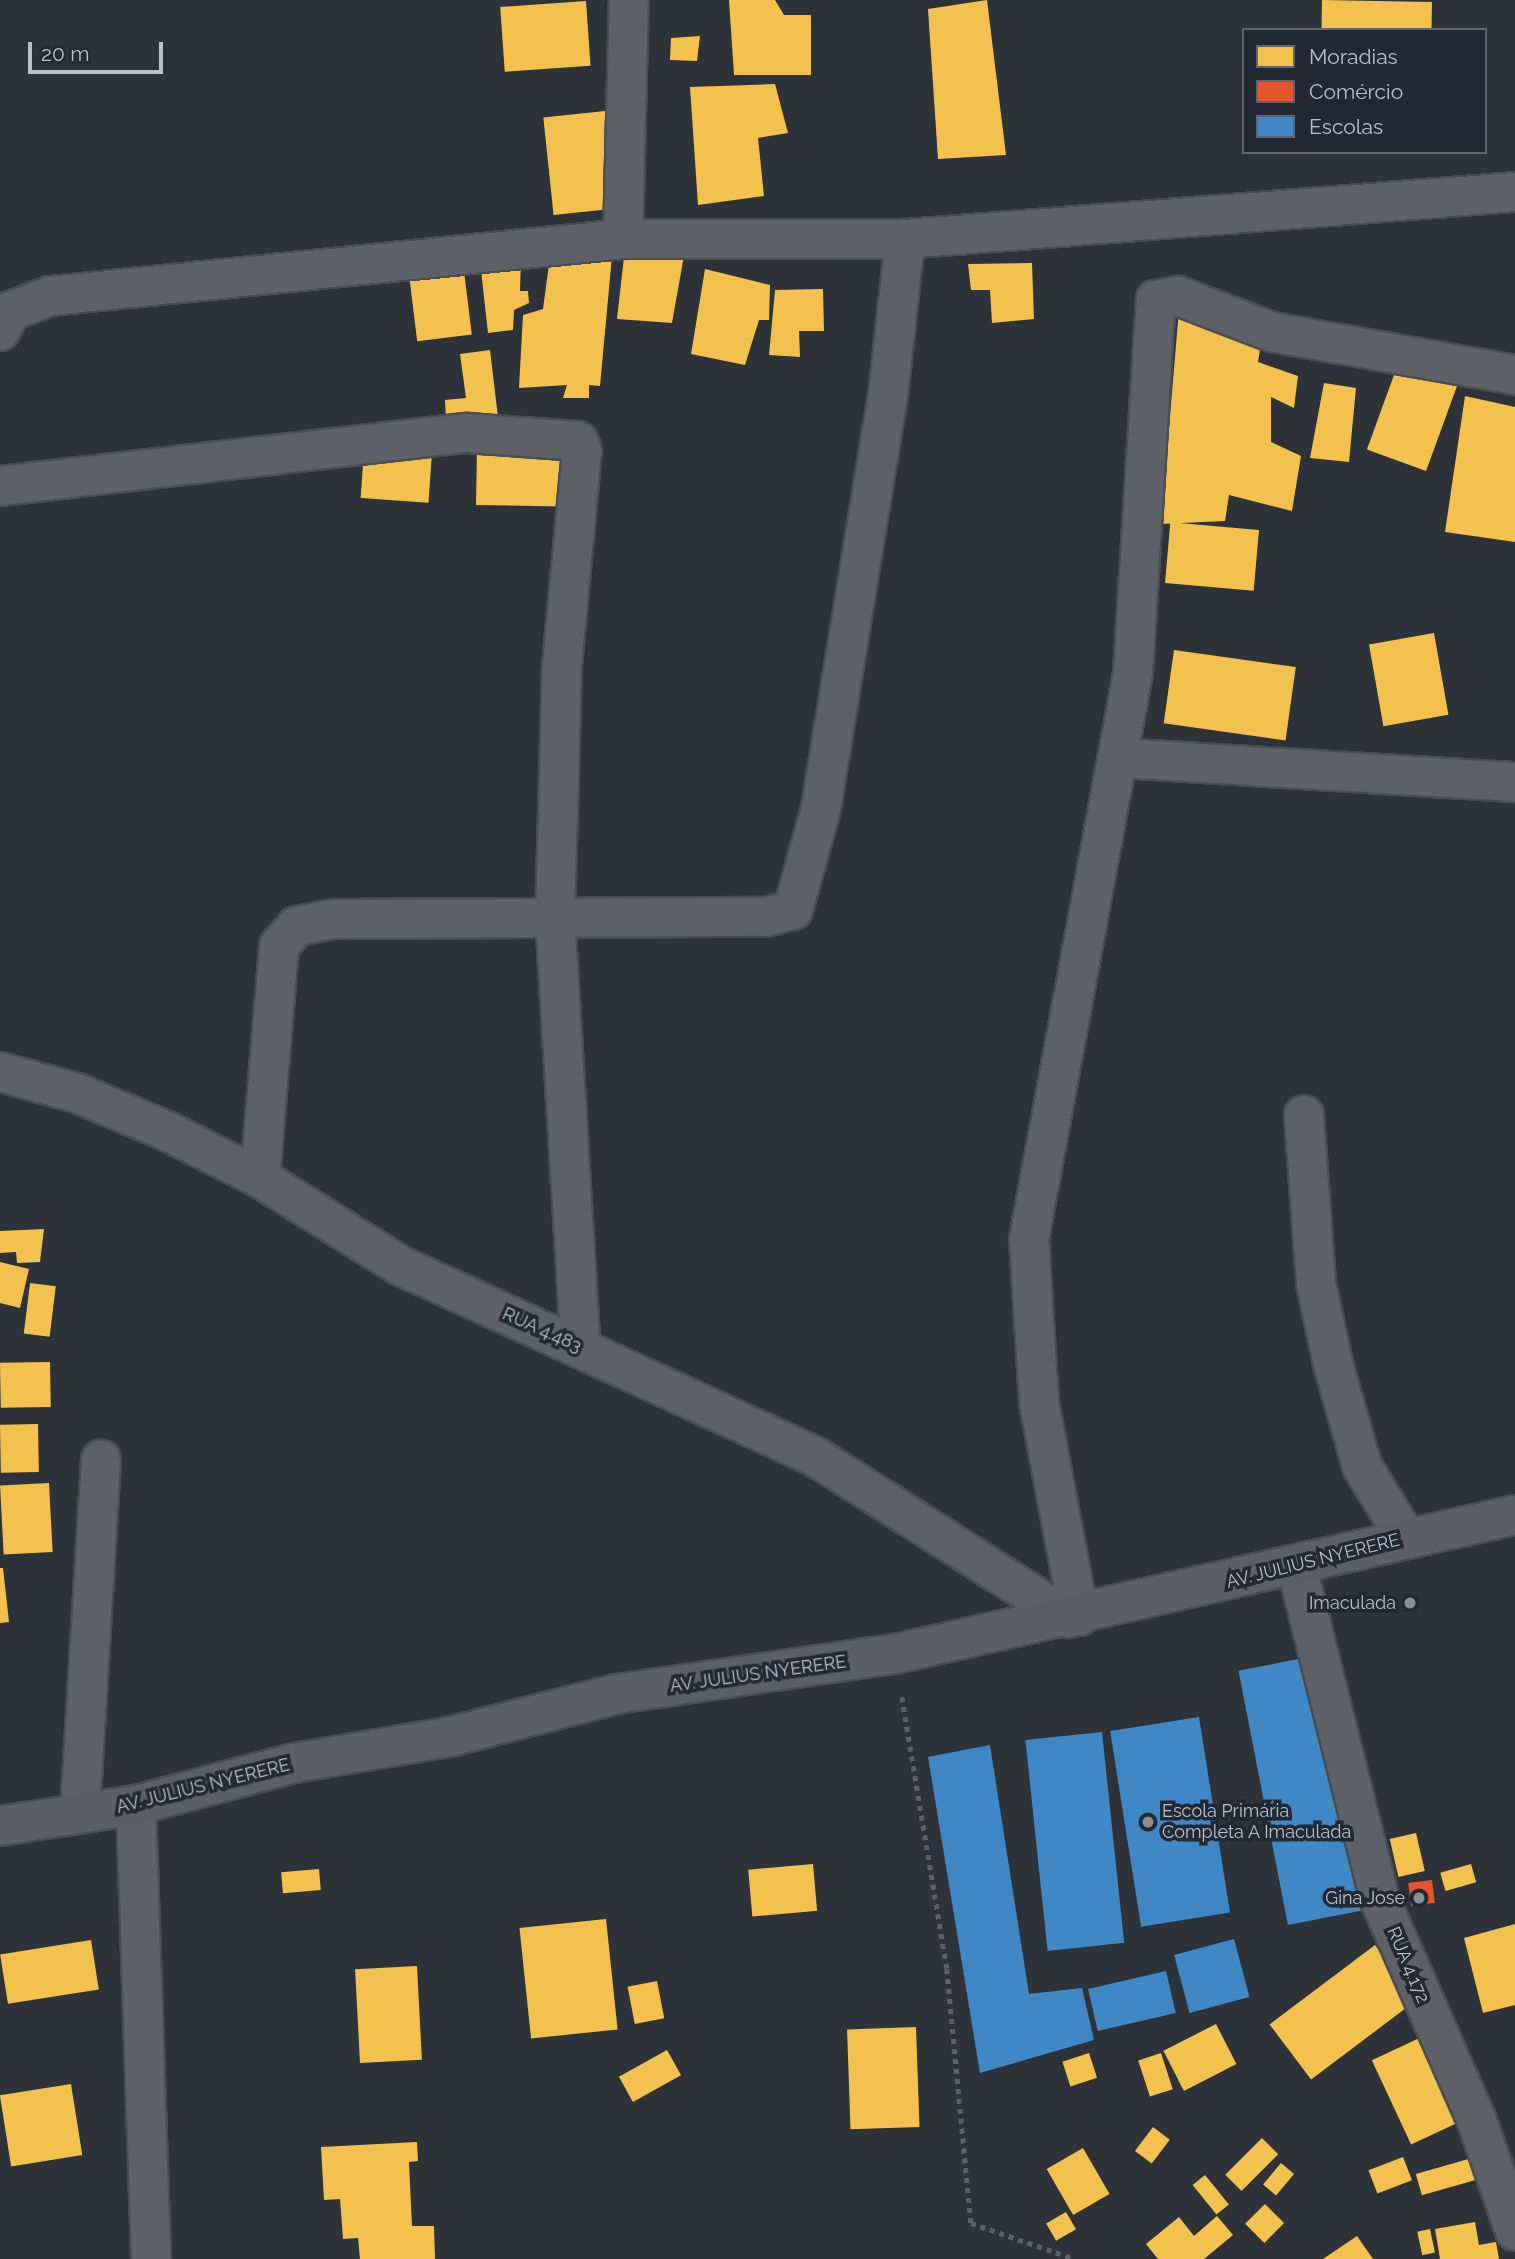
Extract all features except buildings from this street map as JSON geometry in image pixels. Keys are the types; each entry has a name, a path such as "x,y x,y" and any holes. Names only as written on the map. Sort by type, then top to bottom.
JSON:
{"main road":[{"name":"AV. JULIUS NYERERE","path":"0,1826 136,1805 294,1763 449,1737 616,1694 895,1654 1297,1568 1406,1538 1515,1514"}],"street":[{"path":"623,239 629,0"},
{"path":"0,331 11,311 50,296 623,239 905,239 1515,192"},
{"path":"260,1178 276,968 286,932 334,919 766,917 793,910 800,897 888,396 905,239"},
{"path":"1074,1617 1039,1402 1029,1239 1120,758 1133,673 1149,367 1161,295 1272,332 1515,375"},
{"path":"0,486 468,433 578,441 582,450 562,667 555,916 581,1348"},
{"path":"1120,758 1515,782"},
{"name":"RUA 4.483","path":"0,1072 77,1093 260,1178 401,1266 816,1457 1074,1617"},
{"path":"1304,1115 1316,1283 1333,1364 1362,1466 1406,1538"},
{"path":"80,1813 101,1460"},
{"name":"RUA 4.172","path":"1297,1568 1380,1900 1477,2121 1515,2231"},
{"path":"136,1805 151,2259"}],"path":[{"path":"895,1654 947,1969 971,2223 1075,2259"}],"place":[{"name":"Imaculada","path":"1410,1603"},
{"name":"Escola Primária Completa A Imaculada","path":"1148,1822"},
{"name":"Gina Jose","path":"1419,1898"}]}
